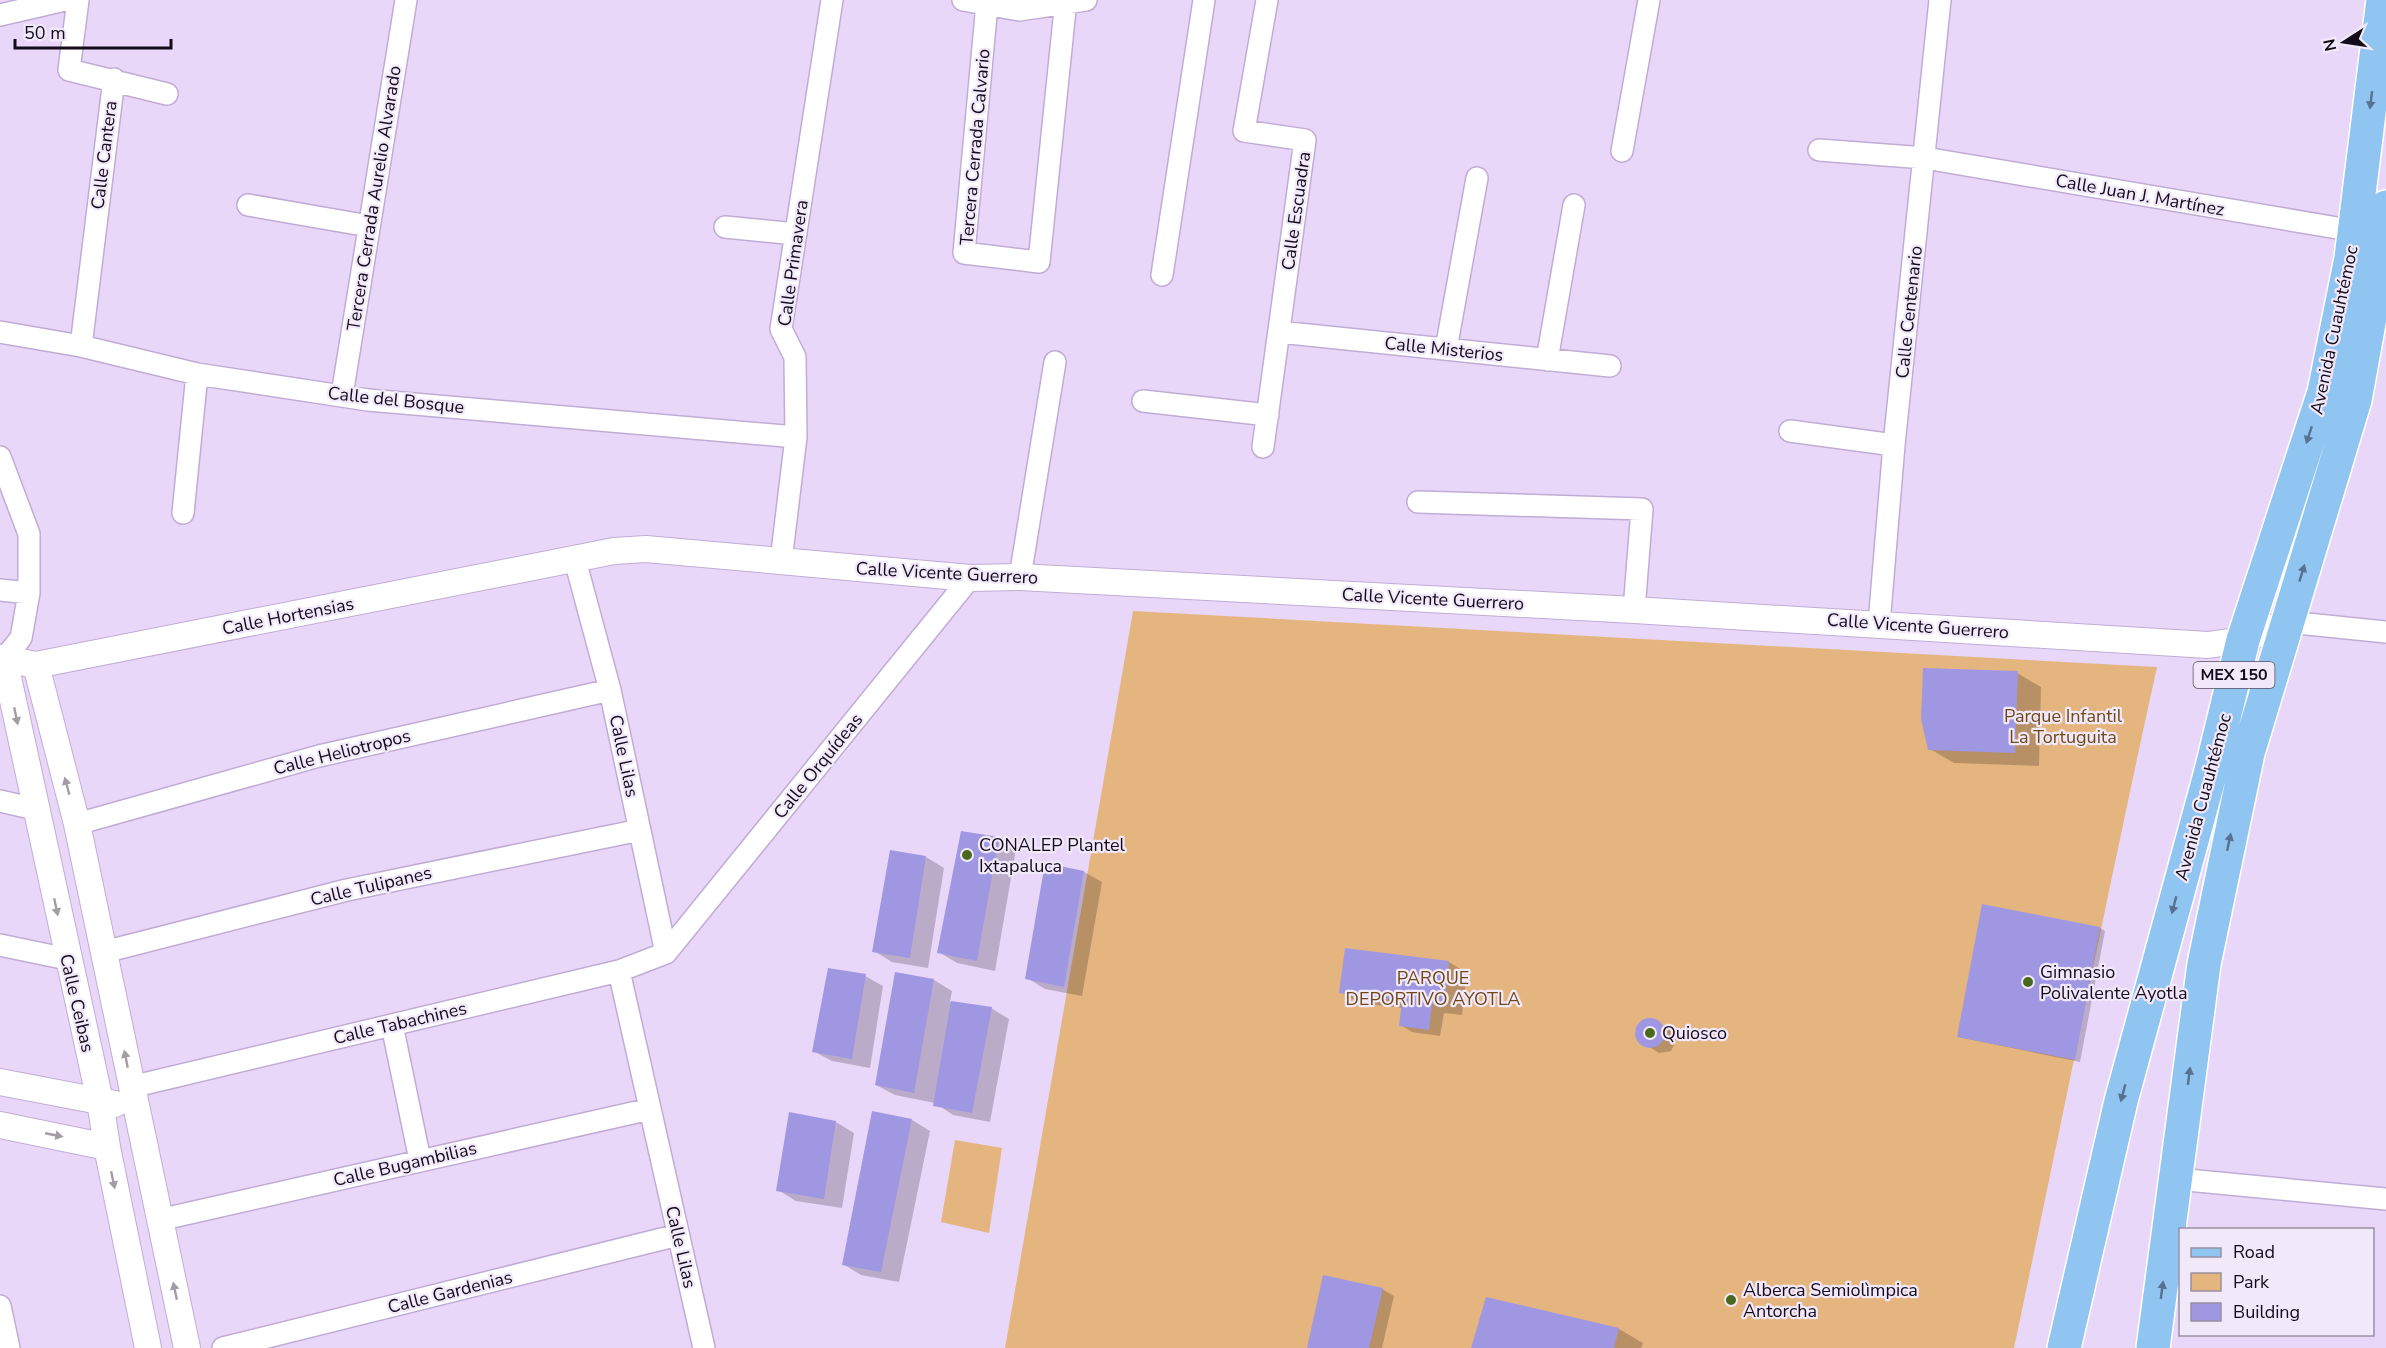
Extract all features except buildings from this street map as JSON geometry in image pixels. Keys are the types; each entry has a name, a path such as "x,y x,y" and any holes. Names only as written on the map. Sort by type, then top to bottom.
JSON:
{"main road":[{"name":"Avenida Cuauhtémoc","path":"2064,1348 2121,1101 2211,771 2243,640 2324,392 2355,231 2383,0"},
{"name":"MEX 150","path":"2153,1348 2204,964 2248,753 2355,400 2380,262 2386,207"}],"street":[{"path":"0,15 65,0"},
{"name":"Calle Cantera","path":"78,0 69,70 114,79 81,346"},
{"name":"Tercera Cerrada Aurelio Alvarado","path":"342,395 406,0"},
{"name":"Calle Primavera","path":"781,561 796,437 795,357 781,329 832,0"},
{"path":"963,0 1019,10 1073,1"},
{"path":"1162,275 1204,0"},
{"name":"Calle Escuadra","path":"1267,0 1244,131 1305,140 1279,332"},
{"path":"1622,150 1649,0"},
{"name":"Calle Centenario","path":"1879,624 1894,445 1940,0"},
{"name":"Tercera Cerrada Calvario","path":"987,4 964,253 1039,262 1073,1"},
{"path":"114,79 167,94"},
{"name":"Calle Juan J. Martínez","path":"1820,150 1925,158 2355,231"},
{"path":"1446,349 1477,178"},
{"path":"248,205 369,226"},
{"path":"1547,360 1574,205"},
{"path":"725,227 796,234"},
{"name":"Calle del Bosque","path":"0,332 81,346 197,374 342,395 796,437"},
{"path":"1263,447 1279,332"},
{"name":"Calle Misterios","path":"1279,332 1610,366"},
{"path":"1020,577 1055,362"},
{"path":"183,513 197,374"},
{"path":"1143,401 1268,415"},
{"path":"1790,431 1894,445"},
{"path":"0,457 29,534 29,593 21,638 2,659"},
{"path":"1418,502 1642,509 1634,610"},
{"name":"Calle Vicente Guerrero","path":"575,560 614,551 646,549 970,578 1020,577 1634,610 2208,645 2243,640 2288,622"},
{"name":"Calle Hortensias","path":"2,659 36,665 575,560"},
{"name":"Calle Lilas","path":"575,560 610,690 666,953"},
{"name":"Calle Orquídeas","path":"666,953 970,578"},
{"path":"0,590 29,593"},
{"path":"2288,622 2386,632"},
{"path":"21,638 36,665"},
{"name":"Calle Ceibas","path":"2,659 100,1101 107,1147 148,1348"},
{"name":"Calle Ceibas","path":"36,665 77,824 187,1348"},
{"name":"Calle Heliotropos","path":"77,824 319,756 610,690"},
{"path":"0,801 35,809"},
{"name":"Calle Tulipanes","path":"104,952 346,890 640,830"},
{"path":"0,945 67,959"},
{"name":"Calle Tabachines","path":"134,1097 392,1025 619,971 666,953"},
{"name":"Calle Lilas","path":"619,971 704,1348"},
{"path":"392,1025 420,1160"},
{"path":"0,1082 100,1101 134,1097"},
{"name":"Calle Bugambilias","path":"159,1220 650,1109"},
{"path":"0,1125 107,1147"},
{"path":"2176,1179 2386,1199"},
{"name":"Calle Gardenias","path":"223,1348 678,1235"},
{"path":"0,1306 9,1348"}],"green space":[{"name":"PARQUE DEPORTIVO AYOTLA","path":"1133,611 2157,667 2014,1348 1005,1348"},
{"path":"955,1140 1002,1148 989,1233 941,1222"}],"place":[{"name":"CONALEP Plantel Ixtapaluca","path":"967,855"},
{"name":"Gimnasio Polivalente Ayotla","path":"2028,982"},
{"name":"Quiosco","path":"1650,1033"},
{"name":"Alberca Semiolìmpica Antorcha","path":"1731,1300"}],"park label":[{"name":"Parque Infantil La Tortuguita","path":"2063,726"}]}
